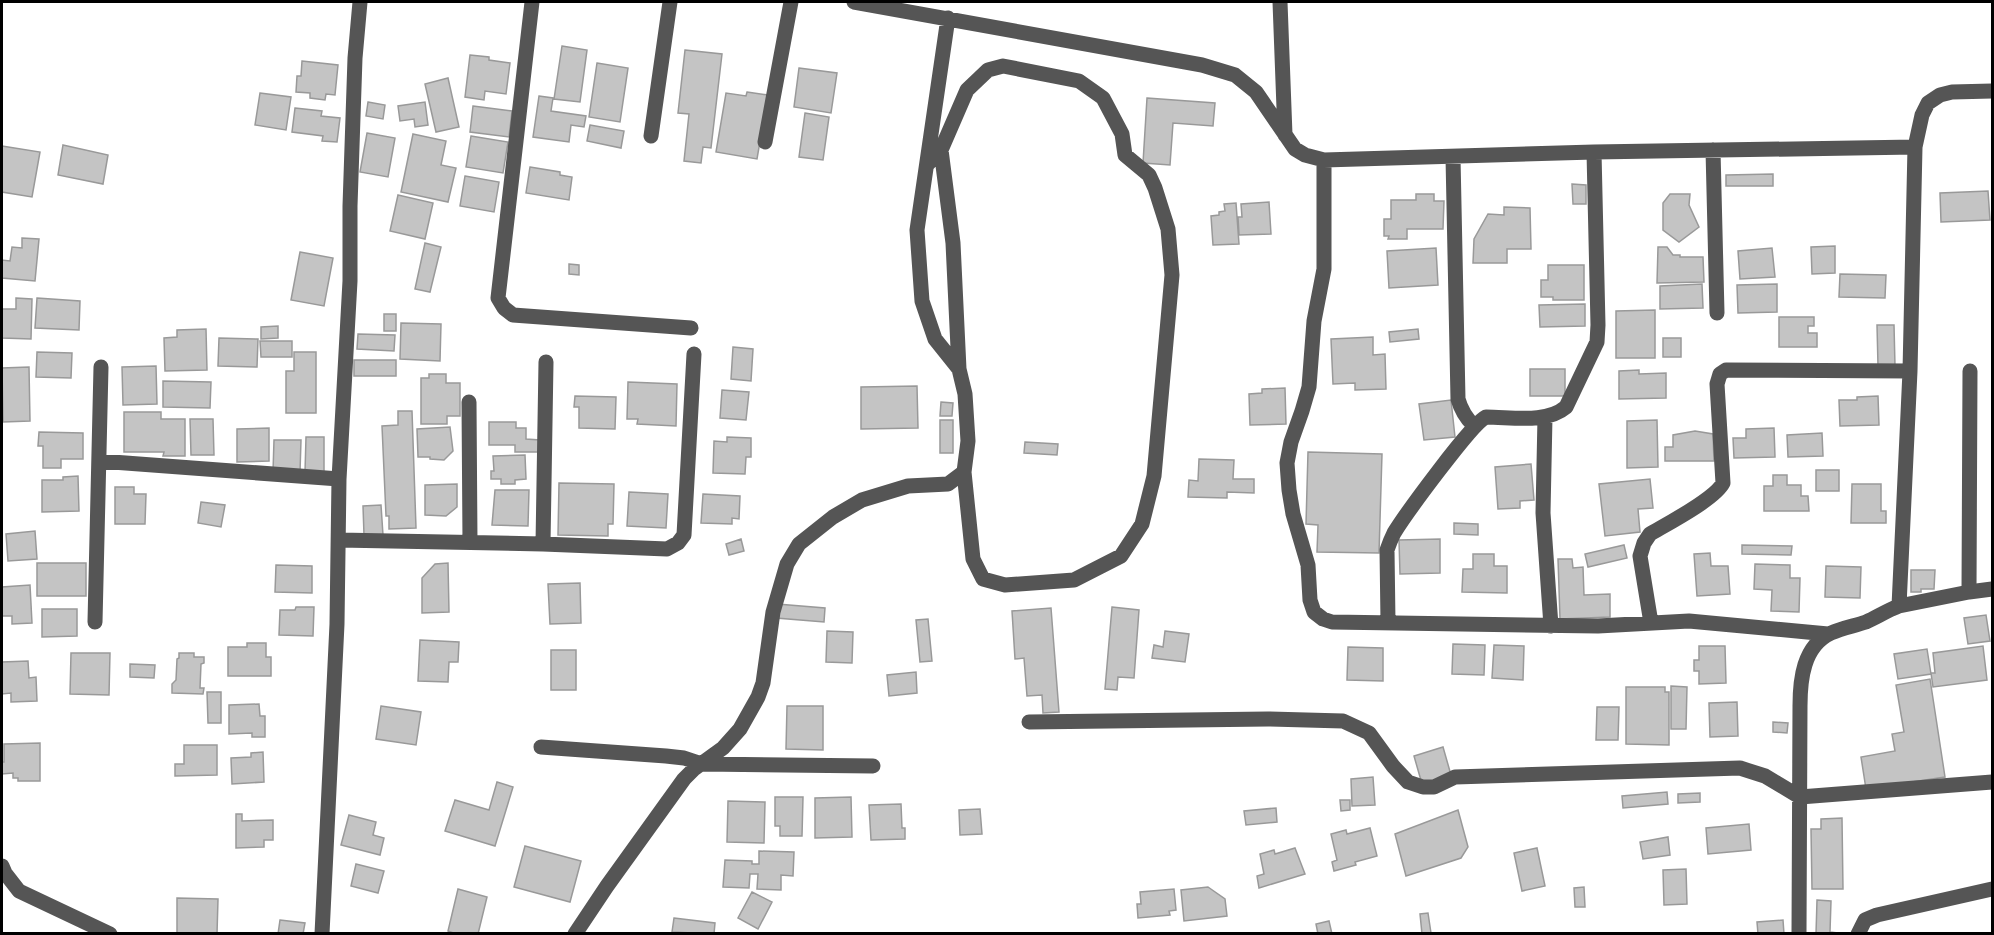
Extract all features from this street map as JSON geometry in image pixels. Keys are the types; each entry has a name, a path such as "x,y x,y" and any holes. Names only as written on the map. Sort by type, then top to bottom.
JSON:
{"street":[{"path":"322,933 360,2"},
{"path":"532,2 498,298 504,308 513,315 691,328"},
{"path":"651,136 670,2"},
{"path":"765,142 791,2"},
{"path":"854,2 1202,65 1235,75 1256,92 1295,149 1305,155 1324,160 1594,152 1915,147"},
{"path":"1280,2 1285,135"},
{"path":"948,18 917,230 922,301 935,339 959,369"},
{"path":"927,165 941,150 967,90 988,70 1003,66 1079,81 1103,98 1122,134 1125,155 1149,175 1155,188 1168,228 1172,275 1154,476 1142,524 1121,556 1074,580 1005,585 983,579 973,559 964,472 968,441 965,394 959,369 953,243 941,150"},
{"path":"1899,606 1910,371 1915,147 1922,115 1928,103 1940,95 1952,92 1992,91"},
{"path":"1713,150 1717,313"},
{"path":"1388,622 1388,550 1390,540 1400,524 1480,419 1486,417 1545,417 1557,415 1566,407 1597,342 1594,152"},
{"path":"1453,157 1458,399 1466,419 1474,426"},
{"path":"1324,160 1324,269 1314,321 1309,387 1291,442 1287,463 1293,514 1308,565 1310,600 1314,612 1323,619 1332,622 1551,626 1689,621 1828,634 1867,621 1899,606 1992,589"},
{"path":"339,540 667,549 678,543 684,535 694,354"},
{"path":"543,544 546,362"},
{"path":"95,622 102,367"},
{"path":"1651,623 1640,556 1644,543 1650,534 1720,489 1723,483 1717,384 1720,374 1726,370 1910,371"},
{"path":"1969,592 1970,371"},
{"path":"469,402 470,542"},
{"path":"1545,417 1543,513 1551,626"},
{"path":"99,461 339,479"},
{"path":"575,933 684,779 723,747 740,729 763,683 772,612 787,564 799,544 833,517 862,500 908,486 948,483 964,472"},
{"path":"1799,933 1800,684 1804,666 1812,650 1828,634"},
{"path":"1029,722 1268,719 1343,721 1369,733 1408,782 1423,787 1434,787 1455,777 1740,768 1765,776 1800,797 1992,782"},
{"path":"541,747 666,756 684,758 702,764 873,766"},
{"path":"2,866 19,891 110,933"},
{"path":"1858,933 1864,920 1876,915 1992,889"}],"building":[{"path":"562,46 587,50 580,102 554,99"},
{"path":"685,50 722,54 711,148 703,147 701,163 684,161 689,114 678,113"},
{"path":"470,55 510,63 506,94 485,91 484,100 465,97"},
{"path":"302,61 338,65 335,95 326,94 325,100 310,98 310,93 296,92 297,76 301,76"},
{"path":"597,63 628,68 620,122 589,117"},
{"path":"799,68 837,73 831,113 794,107"},
{"path":"448,78 459,127 436,132 425,84"},
{"path":"747,92 768,95 757,159 716,152 726,93 746,96"},
{"path":"260,93 291,97 286,130 255,125"},
{"path":"539,96 553,98 551,111 586,116 584,127 571,125 569,142 533,137"},
{"path":"1147,98 1215,103 1213,126 1173,123 1170,165 1143,163"},
{"path":"368,102 385,105 383,119 366,116"},
{"path":"425,102 428,125 415,127 414,119 400,121 398,106"},
{"path":"473,106 512,111 509,137 470,132"},
{"path":"295,108 322,111 321,116 340,118 337,142 322,141 323,136 292,132"},
{"path":"805,113 829,117 823,160 799,157"},
{"path":"590,125 624,131 621,148 587,141"},
{"path":"367,133 395,138 388,177 360,172"},
{"path":"413,134 446,141 441,165 456,168 448,202 401,192"},
{"path":"471,136 508,142 503,173 466,167"},
{"path":"63,145 108,155 103,184 58,175"},
{"path":"2,146 40,152 32,197 2,192"},
{"path":"530,167 560,172 560,175 572,177 569,200 526,193"},
{"path":"1773,174 1773,186 1726,186 1726,175"},
{"path":"465,176 499,182 494,212 460,206"},
{"path":"1572,184 1586,185 1586,204 1573,204"},
{"path":"1988,191 1990,220 1941,222 1940,193"},
{"path":"1416,194 1434,194 1434,201 1444,201 1443,229 1407,229 1407,239 1388,239 1389,236 1384,236 1384,219 1391,219 1391,200 1416,200"},
{"path":"1670,194 1690,194 1689,205 1699,227 1679,242 1663,230 1663,203"},
{"path":"398,195 433,203 425,239 390,231"},
{"path":"1269,202 1271,234 1239,235 1238,217 1242,217 1241,204"},
{"path":"1236,203 1239,244 1213,245 1211,216 1225,211 1224,204"},
{"path":"1504,207 1530,208 1531,249 1507,249 1507,263 1473,263 1474,239 1488,214 1504,215"},
{"path":"22,238 39,239 35,281 2,278 2,260 10,261 12,247 22,248"},
{"path":"425,243 441,247 430,292 415,289"},
{"path":"1835,246 1835,273 1812,274 1811,247"},
{"path":"1658,247 1667,247 1673,255 1680,255 1680,257 1703,257 1704,282 1657,283"},
{"path":"1436,248 1438,285 1389,288 1387,251"},
{"path":"1772,248 1775,277 1740,279 1738,251"},
{"path":"300,252 333,258 324,306 291,300"},
{"path":"569,264 579,265 579,275 569,274"},
{"path":"1548,265 1584,265 1584,300 1553,300 1553,297 1541,297 1541,280 1548,280"},
{"path":"1840,274 1886,275 1885,298 1839,297"},
{"path":"1702,284 1703,308 1660,309 1660,286"},
{"path":"1777,284 1777,312 1738,313 1737,285"},
{"path":"16,298 32,299 31,339 2,338 2,309 16,309"},
{"path":"37,298 80,301 79,330 35,328"},
{"path":"1585,304 1585,326 1540,327 1539,305"},
{"path":"1655,310 1655,358 1616,358 1616,311"},
{"path":"384,314 396,314 396,331 384,331"},
{"path":"1779,317 1814,317 1814,326 1808,326 1808,333 1817,333 1817,347 1779,347"},
{"path":"401,323 441,324 440,361 400,359"},
{"path":"1877,325 1894,325 1895,366 1878,366"},
{"path":"278,326 278,338 261,339 261,327"},
{"path":"206,329 207,370 165,371 164,338 177,337 177,330"},
{"path":"1418,329 1419,339 1390,342 1389,332"},
{"path":"358,334 395,335 394,351 357,349"},
{"path":"1373,337 1373,355 1385,354 1386,389 1355,390 1355,383 1333,384 1331,339"},
{"path":"219,338 258,339 257,367 218,366"},
{"path":"1663,338 1681,338 1681,357 1663,357"},
{"path":"260,341 292,341 292,357 261,357"},
{"path":"733,347 753,349 751,381 731,379"},
{"path":"37,352 72,353 71,378 36,377"},
{"path":"294,352 316,352 316,413 286,413 286,371 294,371"},
{"path":"354,360 396,360 396,376 354,376"},
{"path":"156,366 157,404 123,405 122,367"},
{"path":"29,367 30,421 3,422 2,368"},
{"path":"1530,369 1565,369 1565,396 1530,396"},
{"path":"1639,370 1639,374 1666,373 1666,398 1619,399 1619,371"},
{"path":"429,374 446,374 446,383 460,383 460,416 447,416 447,424 421,424 421,378 429,378"},
{"path":"163,381 211,382 210,408 163,407"},
{"path":"628,382 677,384 676,426 637,424 638,419 627,419"},
{"path":"917,386 918,428 861,429 861,387"},
{"path":"1285,388 1286,424 1250,425 1249,394 1262,393 1262,389"},
{"path":"722,390 749,392 746,420 720,418"},
{"path":"575,396 616,397 615,429 579,428 579,407 574,407"},
{"path":"1878,396 1879,425 1840,426 1839,400 1857,400 1857,397"},
{"path":"1451,400 1455,437 1424,440 1419,404"},
{"path":"941,402 953,403 952,416 940,416"},
{"path":"398,411 412,411 416,528 389,529 389,516 386,516 382,426 398,425"},
{"path":"124,412 161,412 161,419 185,419 185,456 163,456 164,452 124,452"},
{"path":"190,419 213,419 214,455 191,455"},
{"path":"940,420 953,420 953,453 940,453"},
{"path":"1657,420 1658,467 1627,468 1627,421"},
{"path":"489,422 516,422 516,428 526,428 526,439 540,440 540,452 515,452 515,445 489,445"},
{"path":"450,427 453,451 444,460 418,457 417,429"},
{"path":"269,428 269,461 237,462 237,429"},
{"path":"1774,428 1775,457 1734,458 1733,438 1746,438 1746,429"},
{"path":"1695,431 1713,434 1714,461 1665,461 1665,447 1673,447 1673,435"},
{"path":"39,432 83,433 83,459 61,459 61,468 43,468 43,446 38,446"},
{"path":"1822,433 1823,456 1788,457 1787,435"},
{"path":"306,437 324,437 324,473 305,472"},
{"path":"727,437 751,438 751,457 746,457 745,474 713,473 714,441 727,442"},
{"path":"274,440 301,440 300,472 273,472"},
{"path":"1025,442 1058,444 1057,455 1024,453"},
{"path":"1308,452 1382,454 1379,553 1317,552 1318,525 1306,524"},
{"path":"525,455 526,479 515,480 515,484 501,484 501,479 491,479 491,471 494,471 493,456"},
{"path":"1199,459 1234,460 1233,479 1254,479 1254,493 1227,492 1227,498 1188,497 1189,480 1198,481"},
{"path":"1531,464 1534,500 1520,501 1520,508 1498,509 1495,467"},
{"path":"1816,470 1839,470 1839,491 1816,491"},
{"path":"1773,475 1787,475 1787,485 1801,485 1801,496 1808,496 1809,511 1764,511 1764,486 1773,486"},
{"path":"78,476 79,511 42,512 42,480 63,480 63,477"},
{"path":"1650,479 1653,508 1638,509 1640,532 1605,536 1599,484"},
{"path":"559,483 614,484 613,524 608,524 608,536 558,535"},
{"path":"457,484 457,507 446,516 425,515 425,485"},
{"path":"1852,484 1881,484 1881,511 1886,511 1886,523 1851,523"},
{"path":"115,487 134,487 134,494 146,494 145,524 115,524"},
{"path":"495,490 529,490 528,526 492,525"},
{"path":"629,492 668,494 666,528 627,526"},
{"path":"703,494 740,496 739,519 732,518 732,524 701,523"},
{"path":"201,502 225,505 221,527 198,523"},
{"path":"381,505 383,535 364,535 363,506"},
{"path":"1454,523 1478,524 1478,535 1454,534"},
{"path":"35,531 37,559 8,561 6,534"},
{"path":"741,539 744,551 729,555 726,544"},
{"path":"1440,539 1440,573 1400,574 1399,540"},
{"path":"1624,545 1627,558 1588,567 1585,554"},
{"path":"1742,545 1792,546 1791,555 1742,554"},
{"path":"1710,553 1711,566 1728,566 1730,594 1697,596 1694,554"},
{"path":"1473,554 1494,554 1494,566 1507,566 1507,593 1462,592 1463,569 1473,569"},
{"path":"1558,559 1572,559 1573,568 1583,567 1584,595 1610,594 1610,617 1560,619"},
{"path":"37,563 86,563 86,596 37,596"},
{"path":"448,563 449,612 422,613 422,578 435,564"},
{"path":"1755,564 1790,565 1790,578 1800,578 1799,612 1771,611 1772,590 1754,589"},
{"path":"276,565 312,566 312,593 275,592"},
{"path":"1826,566 1861,567 1860,598 1825,597"},
{"path":"1911,570 1935,570 1934,589 1911,592"},
{"path":"580,583 581,623 550,624 548,584"},
{"path":"30,585 32,623 12,624 12,616 2,616 2,587"},
{"path":"777,604 825,608 824,622 776,618"},
{"path":"296,607 314,607 313,636 279,635 280,610 295,610"},
{"path":"1112,607 1139,610 1134,678 1118,677 1117,690 1105,689"},
{"path":"1051,608 1059,712 1043,713 1042,695 1027,696 1024,658 1015,659 1012,611"},
{"path":"42,609 77,609 77,636 42,637"},
{"path":"1986,615 1990,641 1968,644 1964,618"},
{"path":"928,619 932,661 920,662 916,620"},
{"path":"827,631 853,632 852,663 826,662"},
{"path":"1165,631 1189,634 1185,662 1152,658 1154,645 1163,647"},
{"path":"420,640 459,642 458,662 449,662 448,682 418,681"},
{"path":"247,643 266,643 266,657 271,657 271,676 228,676 228,647 247,647"},
{"path":"1453,644 1485,645 1484,675 1452,674"},
{"path":"1494,645 1524,646 1523,680 1492,678"},
{"path":"1699,646 1725,646 1726,683 1699,684 1699,671 1694,671 1694,660 1699,660"},
{"path":"1983,646 1987,680 1933,687 1931,673 1935,673 1933,653"},
{"path":"1348,647 1383,648 1383,681 1347,680"},
{"path":"1927,649 1931,674 1898,679 1894,654"},
{"path":"551,650 576,650 576,690 551,690"},
{"path":"71,653 110,653 109,695 70,694"},
{"path":"179,653 194,653 194,657 204,657 204,663 201,664 200,688 204,688 203,694 172,693"},
{"path":"28,661 29,678 36,677 37,701 11,702 11,693 2,694 2,662"},
{"path":"130,664 155,665 154,678 130,677"},
{"path":"916,672 917,693 889,696 887,675"},
{"path":"1930,679 1945,777 1866,789 1861,757 1895,751 1892,734 1904,732 1896,685"},
{"path":"1671,686 1687,687 1686,729 1671,729"},
{"path":"1626,687 1665,687 1665,692 1669,692 1669,745 1626,744"},
{"path":"207,692 221,692 221,723 208,723"},
{"path":"1737,702 1738,736 1710,737 1709,703"},
{"path":"259,704 260,716 265,716 265,737 252,737 252,733 229,734 229,705"},
{"path":"381,706 421,712 416,745 376,739"},
{"path":"787,706 823,706 823,750 786,749"},
{"path":"1597,707 1619,707 1618,740 1596,740"},
{"path":"1773,722 1788,723 1787,733 1773,732"},
{"path":"40,743 40,781 18,781 18,778 13,778 13,773 2,774 4,744"},
{"path":"184,745 217,745 217,775 175,776 175,764 184,764"},
{"path":"1443,747 1451,775 1422,784 1414,756"},
{"path":"263,752 264,782 232,784 231,758 251,757 251,753"},
{"path":"1373,777 1375,805 1352,806 1351,779"},
{"path":"497,782 513,787 495,846 445,831 455,800 489,810"},
{"path":"1667,792 1668,804 1623,808 1622,796"},
{"path":"1700,793 1700,802 1678,803 1678,794"},
{"path":"775,797 803,797 802,836 780,836 780,826 775,826"},
{"path":"851,797 852,837 815,838 815,798"},
{"path":"1340,800 1350,800 1350,810 1341,811"},
{"path":"728,801 765,802 764,843 727,842"},
{"path":"901,804 905,839 871,840 869,805"},
{"path":"1276,808 1277,822 1246,825 1244,811"},
{"path":"980,809 982,834 960,835 959,810"},
{"path":"1458,810 1468,847 1461,858 1406,876 1395,834"},
{"path":"236,814 242,814 242,821 273,820 273,840 264,840 264,847 236,848"},
{"path":"349,815 376,822 373,835 384,838 380,855 341,845"},
{"path":"1842,818 1843,889 1812,889 1811,829 1821,829 1821,819"},
{"path":"1749,824 1751,850 1708,854 1706,828"},
{"path":"1370,828 1377,856 1334,871 1332,862 1337,860 1331,834 1346,830 1347,834"},
{"path":"1668,837 1670,855 1643,859 1640,842"},
{"path":"525,846 581,861 570,902 514,887"},
{"path":"1295,848 1305,874 1259,888 1257,876 1264,874 1260,854 1274,850 1275,854"},
{"path":"1537,848 1545,886 1522,891 1514,853"},
{"path":"759,851 794,852 793,876 781,875 781,890 757,889 758,874 750,874 749,888 723,887 725,860 752,861 752,864 759,864"},
{"path":"356,864 384,871 378,893 351,886"},
{"path":"1686,869 1687,904 1664,905 1663,870"},
{"path":"1208,887 1225,899 1227,916 1184,921 1181,890"},
{"path":"1584,887 1585,907 1575,907 1574,888"},
{"path":"458,889 487,897 478,934 456,934 448,931"},
{"path":"1174,889 1176,910 1169,911 1170,915 1138,918 1137,904 1141,904 1140,892"},
{"path":"752,892 772,902 758,929 738,918"},
{"path":"177,898 218,899 217,934 177,933"},
{"path":"1817,900 1831,901 1830,932 1846,934 1816,934"},
{"path":"1428,913 1431,933 1422,934 1420,914"},
{"path":"674,918 715,923 714,934 672,932"},
{"path":"280,920 305,923 303,934 278,934"},
{"path":"1783,920 1784,934 1758,934 1757,922"},
{"path":"1329,921 1332,934 1318,934 1316,924"}]}
